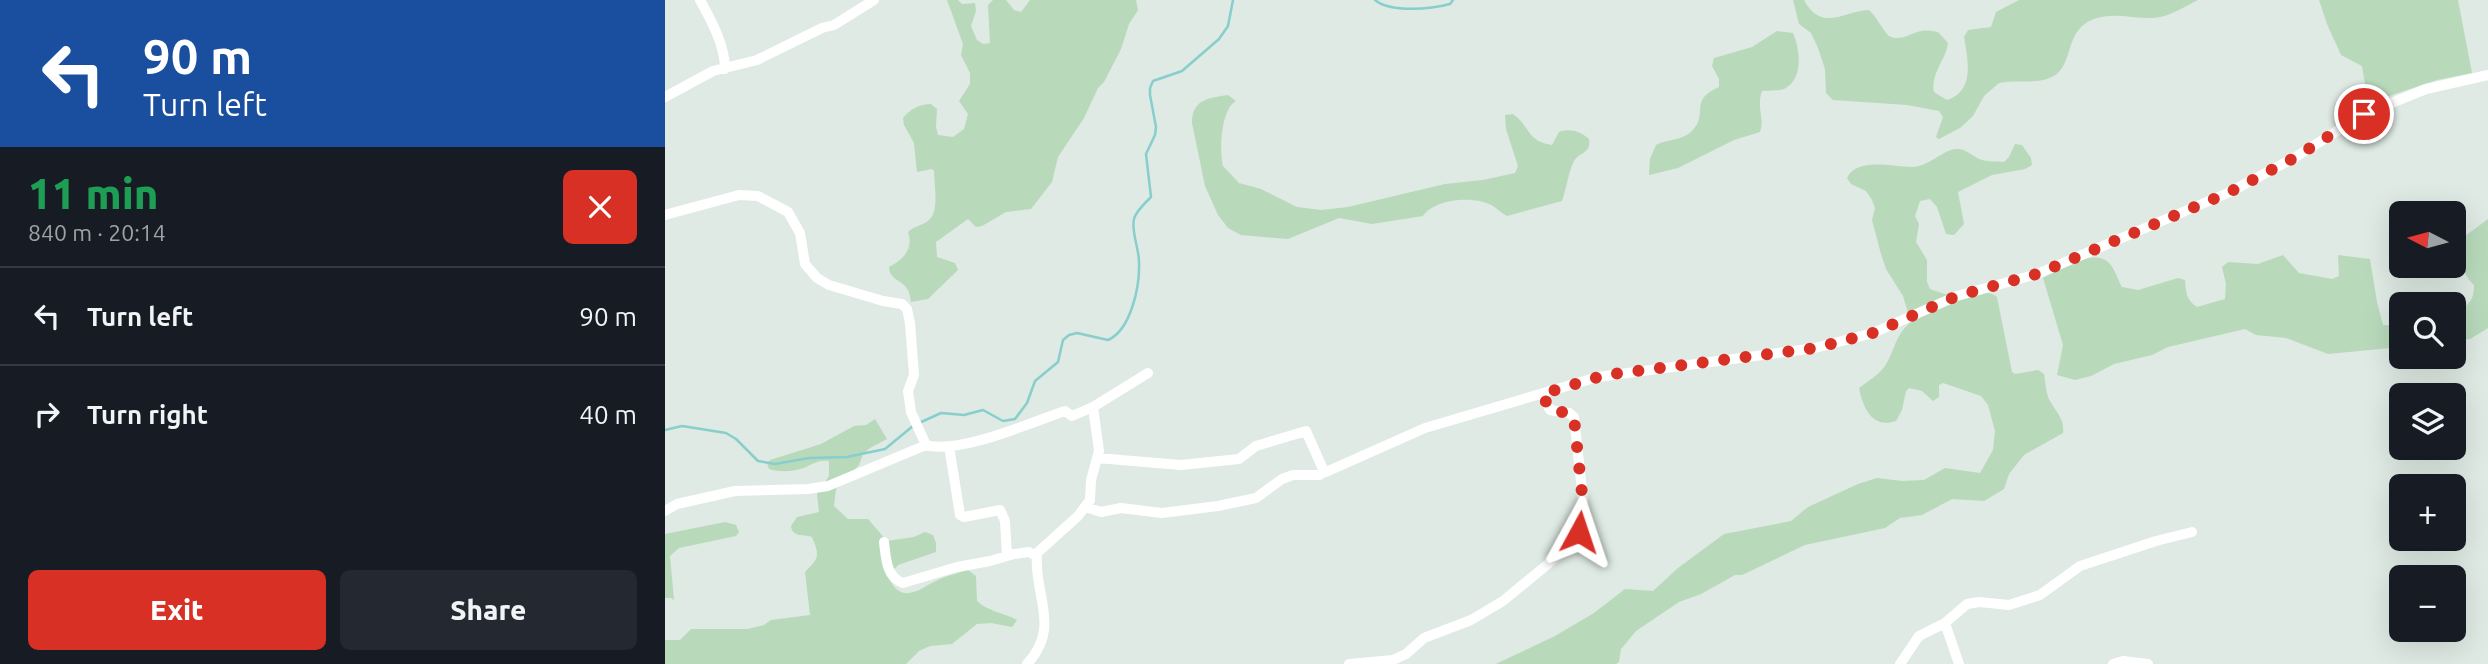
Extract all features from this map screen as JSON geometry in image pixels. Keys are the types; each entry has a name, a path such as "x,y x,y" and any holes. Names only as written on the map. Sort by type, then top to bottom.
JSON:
{"street":[{"path":"700,0 713,23 725,69"},
{"path":"665,97 704,75 757,60 834,24 874,0"},
{"path":"1086,507 1101,512 1118,508 1162,513 1256,498 1282,479 1293,475 1318,476 1324,471 1425,428 1605,375 1815,348 1873,333 1957,296 2037,274 2230,192 2294,158 2364,114 2425,89 2488,75"},
{"path":"665,215 739,195 758,197 788,212 800,233 805,264 817,278 829,285 893,304 902,304 907,309 911,336 914,375 908,391 911,412 926,444 936,448 970,443 1065,411 1072,416 1093,407 1148,373"},
{"path":"1349,664 1393,660 1406,654 1424,638 1471,620 1513,593 1578,534 1578,515 1583,503 1574,418 1569,413 1550,410 1542,394"},
{"path":"1027,664 1034,657 1045,634 1045,615 1036,556 1042,546 1086,507 1090,500 1091,480 1099,451 1093,407"},
{"path":"1097,458 1181,465 1239,459 1256,446 1304,431 1308,433 1324,471"},
{"path":"665,511 677,504 734,491 828,486 926,444"},
{"path":"949,446 959,513 964,517 1000,510 1005,522 1007,556"},
{"path":"1900,664 1919,636 1945,623 1970,603 2009,605 2040,595 2080,566 2192,531"},
{"path":"884,542 892,577 903,583 957,566 1029,552 1036,556"},
{"path":"1945,623 1959,664"},
{"path":"2113,664 2130,661 2148,664"}],"green space":[{"path":"947,0 958,0 962,4 975,3 976,11 971,26 977,40 983,44 990,43 988,5 993,0 1006,0 1014,10 1021,12 1030,0 1136,0 1138,10 1129,24 1121,49 1104,82 1058,157 1052,182 1031,209 1006,212 976,227 968,219 936,242 937,257 955,263 958,270 928,299 911,302 908,290 891,275 889,267 906,253 910,244 908,232 932,217 935,190 932,169 917,172 914,143 903,118 915,108 931,104 937,109 938,135 953,137 964,129 968,114 959,101 970,84 970,73 961,55 963,44"},
{"path":"1793,0 1804,0 1818,16 1826,18 1869,10 1893,38 1923,31 1938,32 1948,43 1933,85 1934,92 1947,100 1956,96 1966,82 1968,65 1964,37 1968,30 1991,27 1996,12 2019,0 2198,0 2159,17 2109,16 2084,24 2073,39 2059,72 2039,81 1999,83 1984,96 1973,116 1960,128 1939,139 1936,137 1943,117 1939,111 1907,105 1833,100 1826,93 1825,69 1818,48 1811,33 1799,24"},
{"path":"2319,0 2458,0 2472,73 2437,80 2368,103 2362,66 2341,55"},
{"path":"1777,31 1793,33 1799,63 1795,79 1790,85 1784,89 1762,91 1760,132 1734,140 1678,168 1649,175 1650,159 1656,145 1684,137 1692,131 1697,125 1704,97 1719,87 1719,79 1712,66 1714,58 1752,47"},
{"path":"1228,95 1236,101 1231,105 1224,121 1221,141 1223,166 1239,183 1261,189 1297,207 1321,210 1348,207 1445,184 1515,173 1518,166 1506,129 1505,115 1513,114 1533,137 1544,143 1552,145 1559,132 1571,130 1586,136 1589,144 1587,150 1574,161 1562,201 1507,216 1485,203 1455,200 1428,210 1423,216 1372,224 1339,218 1288,239 1241,235 1228,228 1218,215 1205,186 1192,123 1198,104"},
{"path":"2015,144 2022,145 2031,158 2032,165 2025,169 1992,175 1958,192 1964,224 1954,235 1946,234 1937,207 1930,199 1920,201 1915,216 1919,224 1916,242 1927,260 1927,282 1930,289 1954,296 1987,293 1997,297 2012,372 2015,374 2038,370 2044,374 2048,397 2061,418 2063,433 2024,455 2009,474 2004,489 1984,501 1952,499 1922,515 1900,518 1885,528 1805,545 1679,602 1636,631 1621,649 1619,662 1616,664 1496,664 1555,636 1594,613 1625,589 1653,591 1678,568 1724,534 1791,521 1808,507 1877,478 1924,480 1945,468 1980,473 1993,450 1995,431 1988,405 1981,396 1943,383 1939,385 1939,397 1933,401 1922,391 1909,388 1896,421 1888,423 1870,415 1863,403 1859,388 1882,369 1900,335 1911,322 1903,296 1886,269 1881,254 1872,220 1875,208 1872,200 1866,191 1851,184 1847,178 1859,167 1918,166 1952,149 1964,150 1982,160 2004,162"},
{"path":"2488,219 2488,328 2466,339 2466,305 2472,299 2474,285 2466,275 2466,235"},
{"path":"2283,255 2299,273 2332,279 2339,276 2338,255 2370,259 2383,325 2389,325 2389,348 2328,354 2286,338 2256,335 2245,329 2168,347 2152,355 2114,364 2091,376 2075,380 2057,375 2063,345 2043,278 2076,262 2103,259 2111,265 2122,287 2138,290 2178,278 2185,280 2189,299 2197,307 2225,299 2226,284 2222,267 2228,262 2258,264"},
{"path":"875,419 887,439 863,454 859,465 836,489 834,506 848,519 868,519 887,541 914,537 925,532 933,535 936,552 898,565 888,577 899,591 912,593 968,570 976,576 977,601 1017,620 1012,627 991,623 977,624 952,644 930,646 919,651 906,664 665,664 665,640 680,640 691,629 748,629 764,625 771,620 810,615 805,572 817,556 816,549 812,537 796,534 791,526 797,517 819,512 817,494 829,476 829,461 792,471 769,469 767,463 821,444 854,426 866,425"},
{"path":"725,522 736,525 739,532 736,536 679,548 670,556 674,600 665,598 665,534"}],"waterway":[{"path":"919,423 941,413 964,415 983,410 1003,421 1015,419 1027,403 1035,381 1058,362 1063,340 1077,333 1108,340 1123,327 1138,283 1139,262 1134,219 1151,197 1146,154 1156,127 1150,88 1153,81 1182,71 1219,39 1228,26 1233,0"},
{"path":"1375,0 1391,7 1411,9 1442,6 1453,0"},
{"path":"665,430 682,426 726,433 758,461 775,464 809,458 847,457 885,449 913,426"}],"route":[{"path":"1579,532 1578,515 1583,503 1574,418 1572,414 1550,410 1542,394 1605,375 1815,348 1873,333 1965,293 2037,274 2230,192 2294,158 2364,114"}]}
